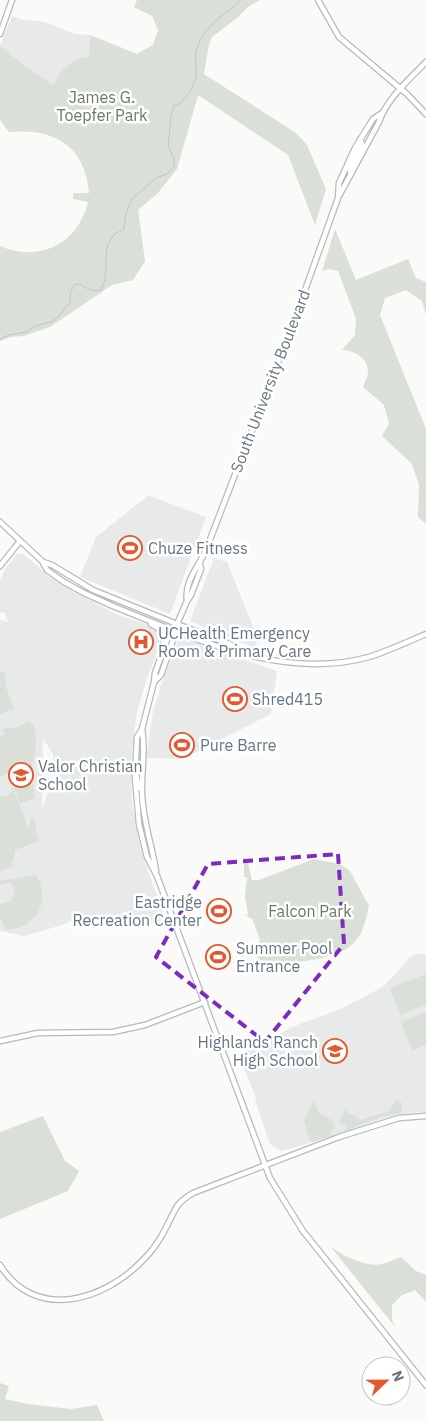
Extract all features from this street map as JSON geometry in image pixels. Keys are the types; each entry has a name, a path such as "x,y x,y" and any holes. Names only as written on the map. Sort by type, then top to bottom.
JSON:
{"main road":[{"path":"0,34 12,0"},
{"path":"318,0 339,37 426,114"},
{"name":"South University Boulevard","path":"338,198 339,183 372,119 382,112 400,89 426,62"},
{"name":"South University Boulevard","path":"154,682 161,675 177,632 177,624 201,569 200,564 285,346 338,198 379,122 382,112"},
{"path":"350,176 351,165 362,144 360,139"},
{"path":"0,522 42,561 48,570 84,593 177,632 226,650 239,651 282,663 341,662 371,656 426,634"},
{"path":"0,566 20,541"},
{"path":"42,561 93,590 230,644 239,651"},
{"path":"144,618 163,633 164,640 161,656"},
{"name":"South University Boulevard","path":"177,624 171,629 161,656 155,673 142,729 137,737 136,797 139,824 148,857 205,1002 270,1178 296,1222 426,1385"},
{"name":"South University Boulevard","path":"142,729 144,738 142,790 146,823 157,876"},
{"path":"135,767 138,776 138,787 142,790"},
{"path":"0,1041 38,1033 113,1032 145,1025 205,1002"},
{"path":"0,1265 12,1281 31,1295 46,1300 62,1301 90,1294 120,1279 144,1260 162,1236 179,1204 193,1192 339,1137 399,1118 426,1116"}],"highlighted area":[{"path":"338,854 344,944 265,1042 156,957 208,864"}],"shaded area":[{"path":"12,16 45,22 75,34 90,35 89,56 84,57 54,85 25,66 0,45"},
{"path":"147,495 206,517 170,614 80,577 96,537"},
{"path":"17,554 23,554 50,577 72,591 118,615 154,627 161,637 161,643 147,678 137,712 131,772 132,803 137,831 144,860 164,915 163,920 140,926 119,928 90,923 77,918 62,925 24,936 0,931 0,620 8,622 5,613 0,612 0,580 5,569","holes":["43,739 53,754 56,787 47,794 42,810"]},
{"path":"214,558 227,562 258,639 255,648 190,621"},
{"path":"181,638 277,671 271,714 182,759 146,758 153,712 162,682"},
{"name":"Highlands Ranch High School","path":"418,953 426,955 426,1112 400,1114 282,1151 270,1144 255,1095 238,1054 297,1025 338,1010 381,988 409,958"}],"green space":[{"name":"James G. Toepfer Park","path":"137,0 260,0 249,6 212,37 204,74 296,133 307,145 326,189 315,225 288,155 198,95 177,169 157,194 138,210 145,261 133,280 112,285 50,327 0,341 0,246 15,251 29,252 42,251 55,246 76,229 83,217 88,202 73,199 73,193 89,193 81,163 74,152 64,143 40,133 9,132 0,120 0,45 25,66 54,85 64,69 77,60 89,56 90,35 137,54 153,45 158,30 152,16 134,7"},
{"path":"335,229 356,280 408,259 416,278 426,282 426,315 422,301 406,290 385,298 380,315 426,429 426,524 418,517 419,485 412,464 382,436 389,423 384,405 363,387 368,373 367,366 363,359 355,353 342,350 355,335 356,319 338,271 329,269 322,271"},
{"path":"0,672 5,672 6,687 14,709 0,714"},
{"path":"30,721 35,730 36,741 33,762 30,760 32,768 9,777 7,774 0,777 0,736 6,734 1,729 17,727"},
{"path":"32,780 35,798 20,804 14,787"},
{"path":"12,786 28,827 30,826 30,819 34,817 37,831 35,832 39,841 15,850 15,855 11,862 14,866 0,871 0,797 8,796 12,791"},
{"name":"Falcon Park","path":"244,858 250,858 251,862 248,863 252,880 259,880 314,859 340,864 350,871 369,906 360,935 350,946 331,956 274,965 254,972 259,962 256,949 260,940 252,918 246,915 248,914 245,897 247,877 244,877"},
{"path":"36,875 41,885 42,895 38,912 26,924 6,930 0,917 0,904 11,901 15,891 11,882 0,885 0,881"},
{"path":"426,974 426,1005 400,1015 390,988"},
{"path":"426,1012 426,1045 412,1051 401,1022"},
{"path":"396,1100 401,1102 402,1110 399,1113 381,1117 345,1131 347,1127 343,1124 339,1125 347,1106 346,1111 361,1120 389,1111"},
{"path":"314,1101 318,1112 333,1121 335,1127 329,1133 333,1135 313,1142 309,1139 304,1120"},
{"path":"43,1116 65,1161 79,1171 68,1191 0,1219 0,1132"},
{"path":"330,1246 348,1257 376,1265 401,1257 416,1271 426,1275 426,1302 415,1290 402,1295 392,1305 392,1320 395,1327"},
{"path":"0,1383 9,1386 5,1399 71,1409 97,1405 104,1421 0,1421"}],"waterway":[{"path":"0,339 9,335 26,332 35,326 55,320 70,303 71,293 76,284 90,290 101,290 105,276 107,247 114,235 124,229 126,213 132,199 156,178 167,174 174,167 174,159 168,146 171,116 174,106 186,98 194,84 196,52 200,40 210,26 241,0"}],"place":[{"name":"Chuze Fitness","path":"130,548"},
{"name":"UCHealth Emergency Room & Primary Care","path":"141,642"},
{"name":"Shred415","path":"235,699"},
{"name":"Pure Barre","path":"182,745"},
{"name":"Valor Christian School","path":"21,775"},
{"name":"Eastridge Recreation Center","path":"219,911"},
{"name":"Summer Pool Entrance","path":"218,957"},
{"name":"Highlands Ranch High School","path":"335,1051"}]}
